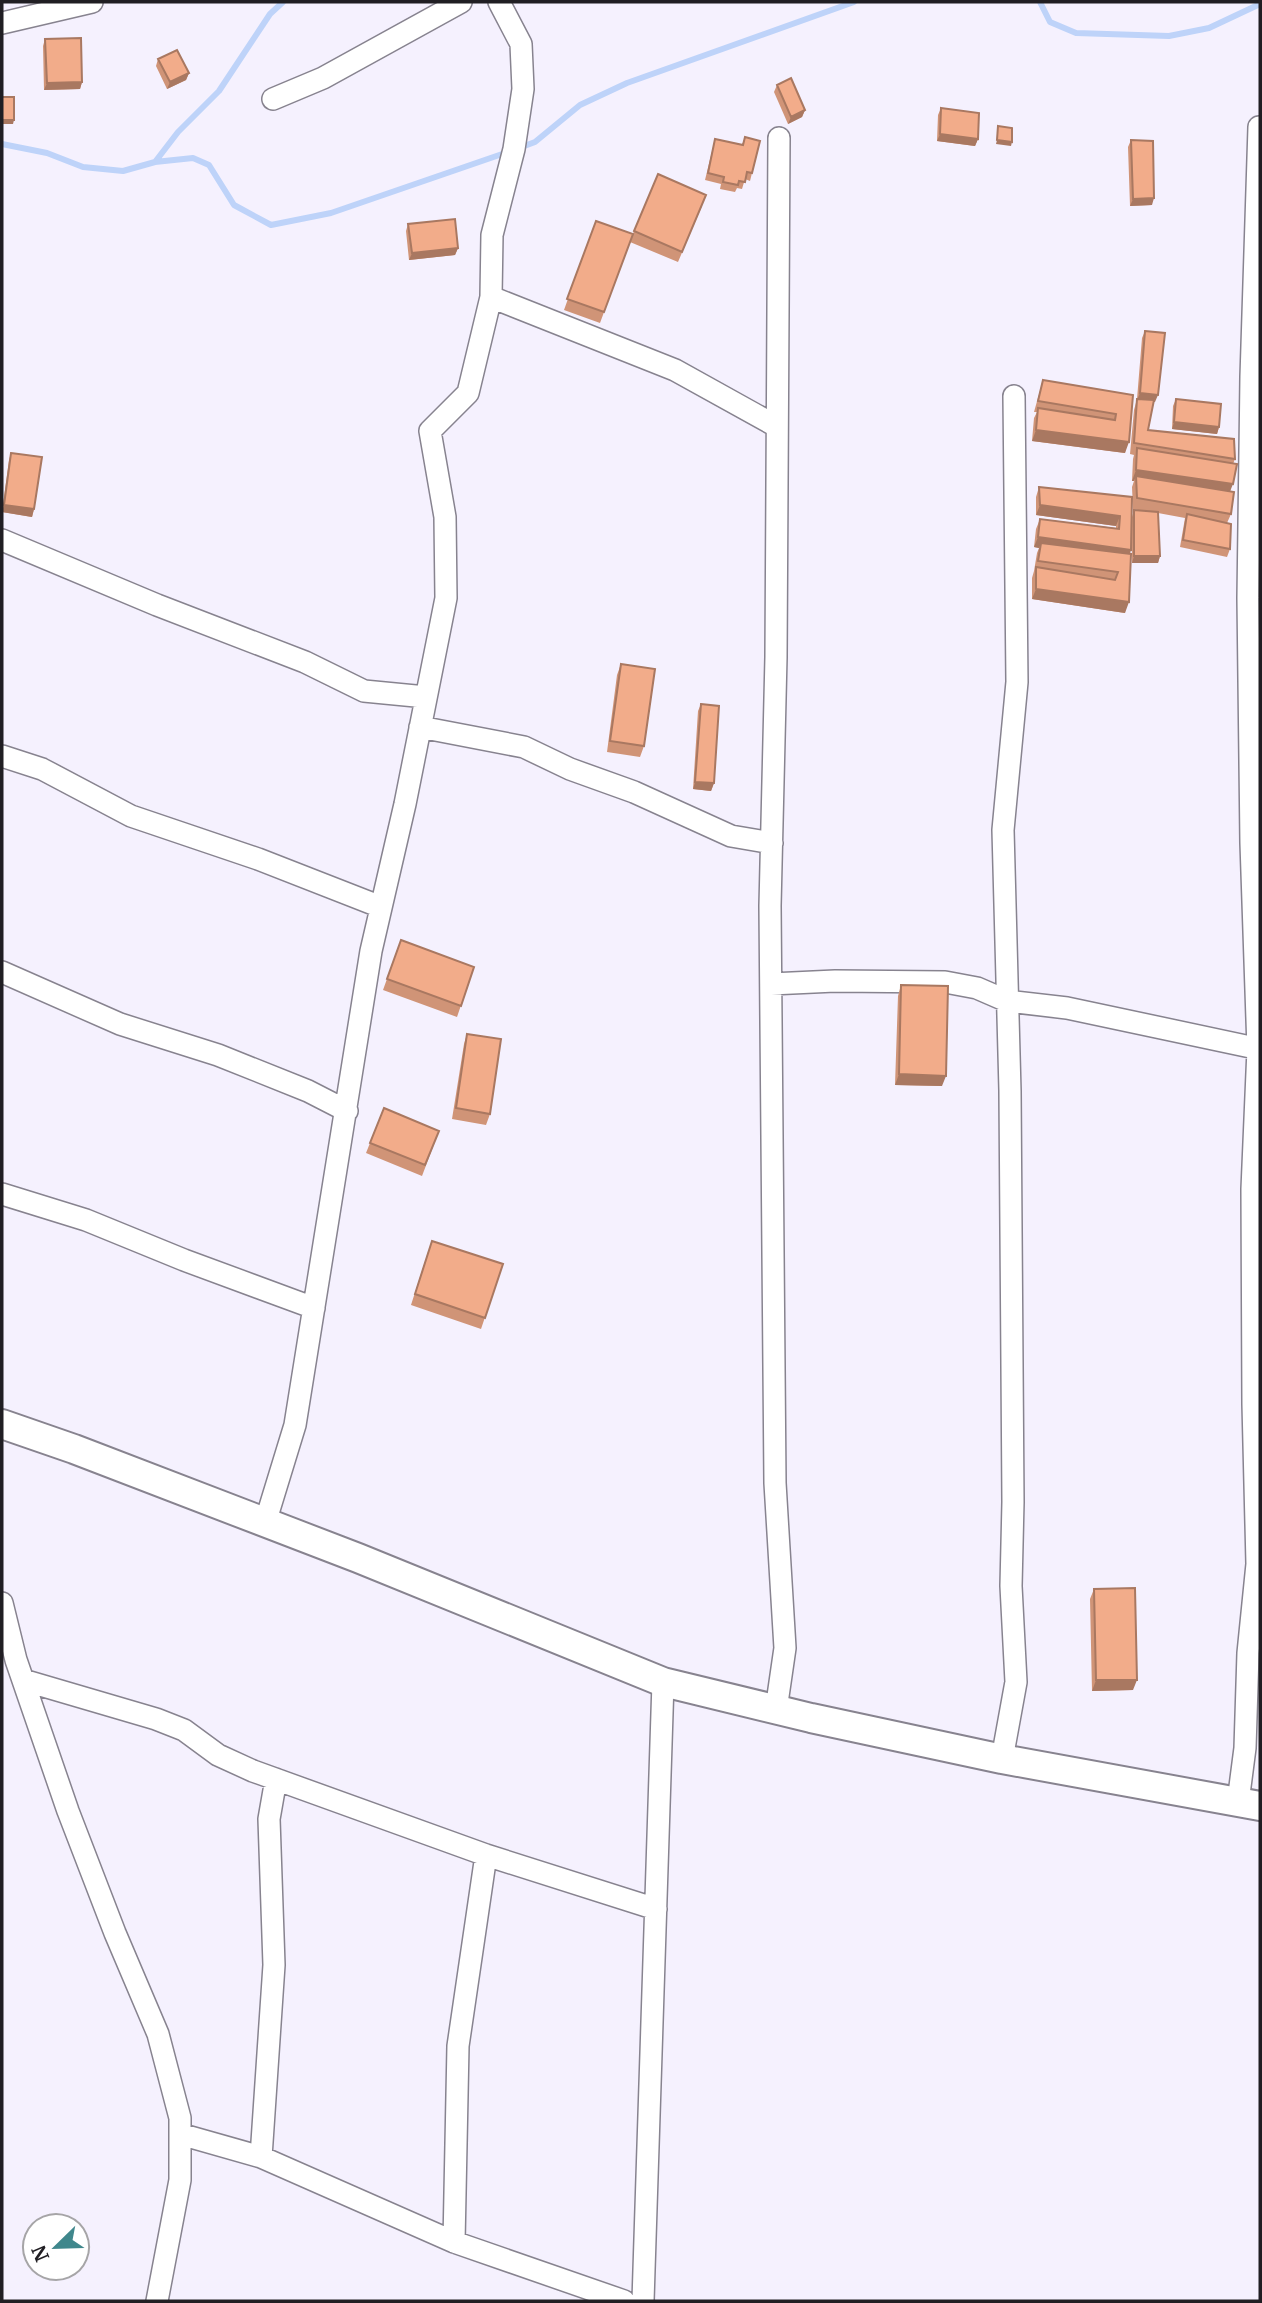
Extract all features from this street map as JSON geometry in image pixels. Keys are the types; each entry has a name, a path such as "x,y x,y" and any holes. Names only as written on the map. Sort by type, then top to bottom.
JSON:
{"street":[{"path":"2,23 92,2"},
{"path":"273,99 323,78 461,2"},
{"path":"265,1523 295,1426 371,951 446,598 445,517 430,431 468,393 491,298 492,235 514,149 523,89 521,44 499,2"},
{"path":"2,1424 74,1448 663,1682 776,1710 1002,1759 1249,1804 1245,1748 1248,1653 1257,1564 1252,1189 1259,1049 1251,843 1248,625 1256,377 1259,127"},
{"path":"776,1710 785,1648 775,1483 771,984 779,138"},
{"path":"491,298 675,370 776,426"},
{"path":"1002,1759 1016,1682 1011,1586 1013,1502 1010,1091 1003,830 1017,682 1014,396"},
{"path":"2,540 157,605 305,662 364,691 426,697"},
{"path":"420,727 524,747 570,769 634,792 731,836 772,843"},
{"path":"2,756 42,769 131,816 258,859 381,907"},
{"path":"2,972 120,1024 218,1055 308,1091 347,1111"},
{"path":"771,984 848,981 945,982 977,988 1007,1001 1067,1008 1259,1049"},
{"path":"2,1194 86,1220 314,1308"},
{"path":"2,1603 23,1679 73,1823 115,1933 158,2034 180,2118 180,2180 157,2301"},
{"path":"23,1679 156,1719 184,1730 218,1755 276,1779 486,1855 656,1909"},
{"path":"643,2301 663,1682"},
{"path":"261,2157 274,1965 269,1819 276,1779"},
{"path":"454,2242 457,2046 486,1855"},
{"path":"180,2134 261,2157 454,2242 624,2301"}],"building":[{"path":"81,38 82,82 47,83 45,39"},
{"path":"177,50 189,73 170,82 158,59"},
{"path":"791,78 805,110 791,117 777,85"},
{"path":"2,97 14,97 14,120 2,120"},
{"path":"941,108 979,113 978,139 940,134"},
{"path":"998,126 1012,128 1012,142 997,140"},
{"path":"745,137 760,141 752,173 747,172 745,182 739,181 738,185 723,182 724,177 708,173 715,139 743,145"},
{"path":"1131,140 1153,141 1154,198 1133,199"},
{"path":"658,174 706,195 682,252 634,231"},
{"path":"455,219 458,248 412,253 408,224"},
{"path":"596,221 633,234 604,312 567,299"},
{"path":"1145,331 1165,333 1158,395 1140,393"},
{"path":"1043,380 1133,395 1129,442 1036,430 1038,408 1115,420 1116,414 1038,401"},
{"path":"1137,399 1154,400 1148,430 1234,439 1235,459 1134,443"},
{"path":"1176,399 1221,404 1219,427 1174,422"},
{"path":"1137,448 1237,464 1233,484 1136,470"},
{"path":"11,453 42,457 34,509 4,505"},
{"path":"1136,476 1234,492 1231,514 1137,498"},
{"path":"1039,487 1132,497 1131,550 1038,537 1040,519 1119,529 1120,516 1040,505"},
{"path":"1134,510 1158,512 1160,556 1134,556"},
{"path":"1187,514 1231,524 1230,549 1183,540"},
{"path":"1041,543 1131,554 1129,602 1036,589 1036,567 1115,580 1118,572 1038,561"},
{"path":"621,664 655,669 644,746 610,741"},
{"path":"701,704 719,706 714,783 695,782"},
{"path":"401,940 474,967 461,1006 387,979"},
{"path":"901,985 948,986 946,1076 899,1074"},
{"path":"467,1034 501,1039 490,1114 456,1108"},
{"path":"384,1108 439,1131 425,1165 370,1143"},
{"path":"432,1241 503,1264 485,1318 415,1294"},
{"path":"1135,1588 1137,1680 1096,1680 1094,1589"}],"waterway":[{"path":"155,162 178,132 219,91 270,14 283,2"},
{"path":"519,148 535,142 580,105 627,83 854,2"},
{"path":"1040,2 1050,22 1076,33 1169,36 1209,28 1260,4"},
{"path":"2,144 47,153 83,167 123,171 155,162 193,158 209,165 234,205 271,225 331,213 508,152"}]}
